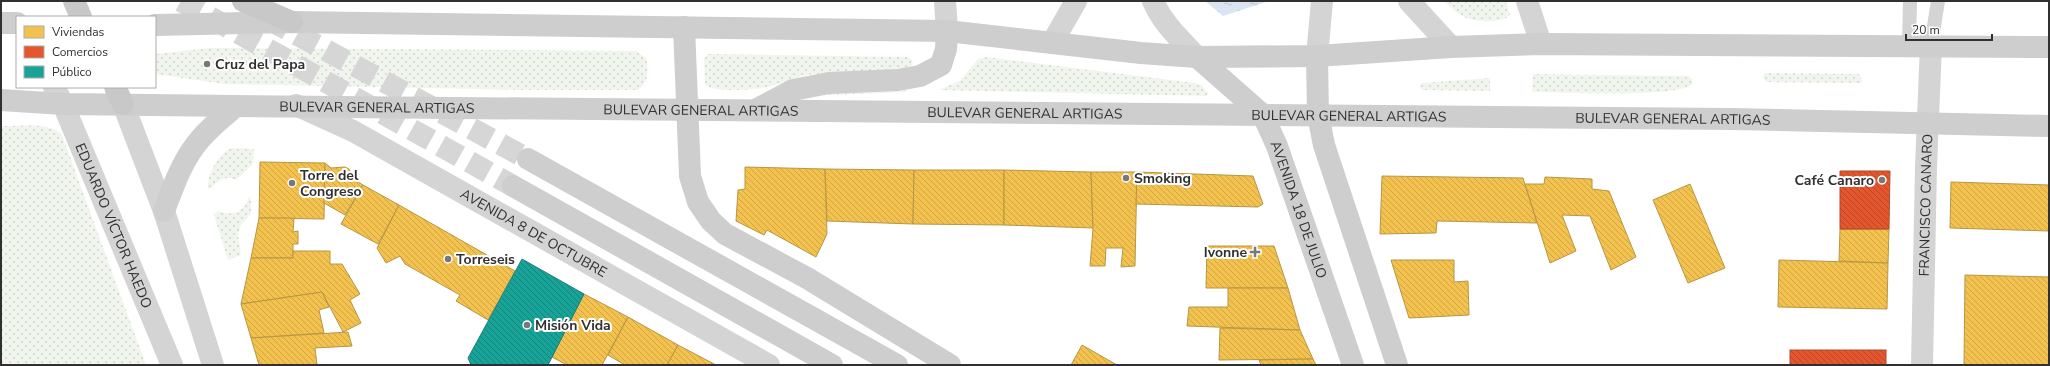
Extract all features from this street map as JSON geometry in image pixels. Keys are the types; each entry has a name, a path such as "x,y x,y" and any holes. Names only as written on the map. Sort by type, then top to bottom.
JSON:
{"main road":[{"path":"74,1 81,16"},
{"path":"243,1 292,22"},
{"path":"156,25 292,22 947,31 1141,53 1197,57 1317,56 1451,46 1541,44 1931,45 2049,47"},
{"path":"1,23 16,24"},
{"path":"684,27 690,176 698,202 711,221 725,234 807,278 950,365"},
{"path":"756,110 793,90 822,84 898,80 920,76 940,65 946,49 947,31"},
{"path":"1317,56 1318,115 1324,145 1397,365"},
{"name":"AVENIDA 18 DE JULIO","path":"1197,57 1263,115 1277,146 1353,365"},
{"name":"BULEVAR GENERAL ARTIGAS","path":"1,100 59,95 119,96 236,106 1740,119 2049,126"},
{"path":"164,211 180,171 194,146 211,128 236,106"},
{"path":"528,159 896,365"},
{"name":"AVENIDA 8 DE OCTUBRE","path":"513,186 832,365"}],"street":[{"path":"946,1 947,31"},
{"path":"1052,42 1076,1"},
{"path":"1153,1 1159,13 1170,28 1197,57"},
{"path":"1317,56 1322,1"},
{"path":"1409,1 1451,46"},
{"path":"1527,1 1541,44"},
{"name":"FRANCISCO CANARO","path":"1922,365 1927,124 1931,45"},
{"name":"EDUARDO VÍCTOR HAEDO","path":"59,95 172,365"},
{"path":"119,96 164,211 213,365"},
{"name":"AVENIDA 8 DE OCTUBRE","path":"296,106 359,134 769,365"}],"lane":[{"path":"1909,45 1910,1"},
{"path":"1931,45 1938,1"}],"shaded area":[{"path":"1444,1 1506,1 1510,15 1501,20 1494,21 1469,19 1464,17"},
{"path":"210,48 636,51 646,58 648,72 644,84 637,90 522,90 224,84 156,74 156,54"},
{"path":"708,54 908,57 912,60 913,64 907,72 815,74 797,77 768,87 745,90 726,90 710,88 705,85 704,59"},
{"path":"986,57 1195,83 1201,85 1208,93 1207,96 939,90 961,80 978,59"},
{"path":"1765,73 1859,74 1861,76 1862,83 1766,82 1763,77"},
{"path":"1533,74 1689,76 1693,83 1684,88 1644,93 1617,94 1532,92"},
{"path":"1490,78 1490,91 1423,90 1420,88 1421,83"},
{"path":"906,90 906,92 828,95 828,93"},
{"path":"1,126 42,126 57,131 62,135 146,365 1,365"},
{"path":"232,148 254,149 253,164 236,180 229,178 222,179 212,188 208,189 209,177 214,165 222,155"},
{"path":"251,197 251,214 241,225 238,234 241,255 228,260 214,215 218,211 228,213 237,212 244,207 248,198"}],"water":[{"path":"1205,1 1269,1 1223,16"}],"building: Viviendas":[{"name":"Torre del Congreso","path":"260,162 325,163 324,219 259,218"},
{"path":"325,163 331,168 345,167 349,169 355,180 363,185 345,215 324,203"},
{"path":"745,167 825,169 827,234 816,257 767,230 764,235 736,221 738,190 745,189"},
{"path":"825,169 914,170 913,224 827,221"},
{"path":"914,170 1004,170 1004,225 913,224"},
{"path":"1004,170 1091,172 1093,228 1004,225"},
{"path":"1091,172 1137,172 1135,266 1121,267 1123,248 1106,248 1105,266 1090,266 1093,228"},
{"path":"1137,172 1253,176 1263,204 1258,207 1136,204"},
{"path":"1382,176 1523,178 1537,223 1437,221 1436,233 1380,234"},
{"path":"1545,177 1592,179 1592,189 1609,191 1636,257 1611,270 1590,216 1562,215 1576,251 1550,263 1525,184 1544,184"},
{"path":"1951,182 2049,185 2049,231 1950,228"},
{"path":"1690,184 1725,268 1688,283 1653,200"},
{"path":"363,185 399,205 378,244 341,224"},
{"name":"Torreseis","path":"399,205 515,271 488,320 456,301 460,295 405,264 400,256 386,263 377,248"},
{"path":"259,218 294,218 293,232 298,231 298,244 293,244 293,258 251,258"},
{"path":"1840,229 1889,229 1888,263 1839,261"},
{"path":"1207,246 1274,246 1288,288 1206,288"},
{"path":"293,251 330,251 330,264 342,264 360,294 350,300 361,323 343,332 322,292 241,304 251,258 293,258"},
{"path":"1391,260 1454,260 1454,282 1468,281 1469,315 1409,318"},
{"path":"1779,260 1888,263 1887,309 1778,307"},
{"path":"1965,275 2049,277 2049,365 1964,365"},
{"path":"1228,288 1288,288 1300,330 1187,326 1189,307 1228,307"},
{"path":"322,292 329,307 319,310 324,333 251,338 241,304"},
{"path":"584,294 628,317 602,365 567,365 552,357"},
{"path":"628,317 678,345 667,365 625,365 608,355"},
{"path":"1220,328 1300,330 1313,359 1219,360"},
{"path":"348,332 352,346 315,348 317,365 259,365 251,338"},
{"path":"678,345 716,365 667,365"},
{"path":"1082,345 1117,365 1071,365"},
{"path":"1313,359 1316,365 1261,365 1259,360"}],"building: Comercios":[{"path":"1840,171 1890,171 1889,229 1840,229"},
{"path":"1790,350 1886,350 1886,365 1790,365"}],"building: Público":[{"name":"Misión Vida","path":"522,259 584,294 548,365 471,365 468,358"}],"tunnel":[{"path":"181,1 513,186"},
{"path":"268,19 528,159"}],"place":[{"name":"Cruz del Papa","path":"207,64"},
{"name":"Smoking","path":"1126,178"},
{"name":"Café Canaro","path":"1882,180"},
{"name":"Torre del Congreso","path":"292,183"},
{"name":"Ivonne","path":"1255,252"},
{"name":"Torreseis","path":"448,259"},
{"name":"Misión Vida","path":"527,325"}]}
